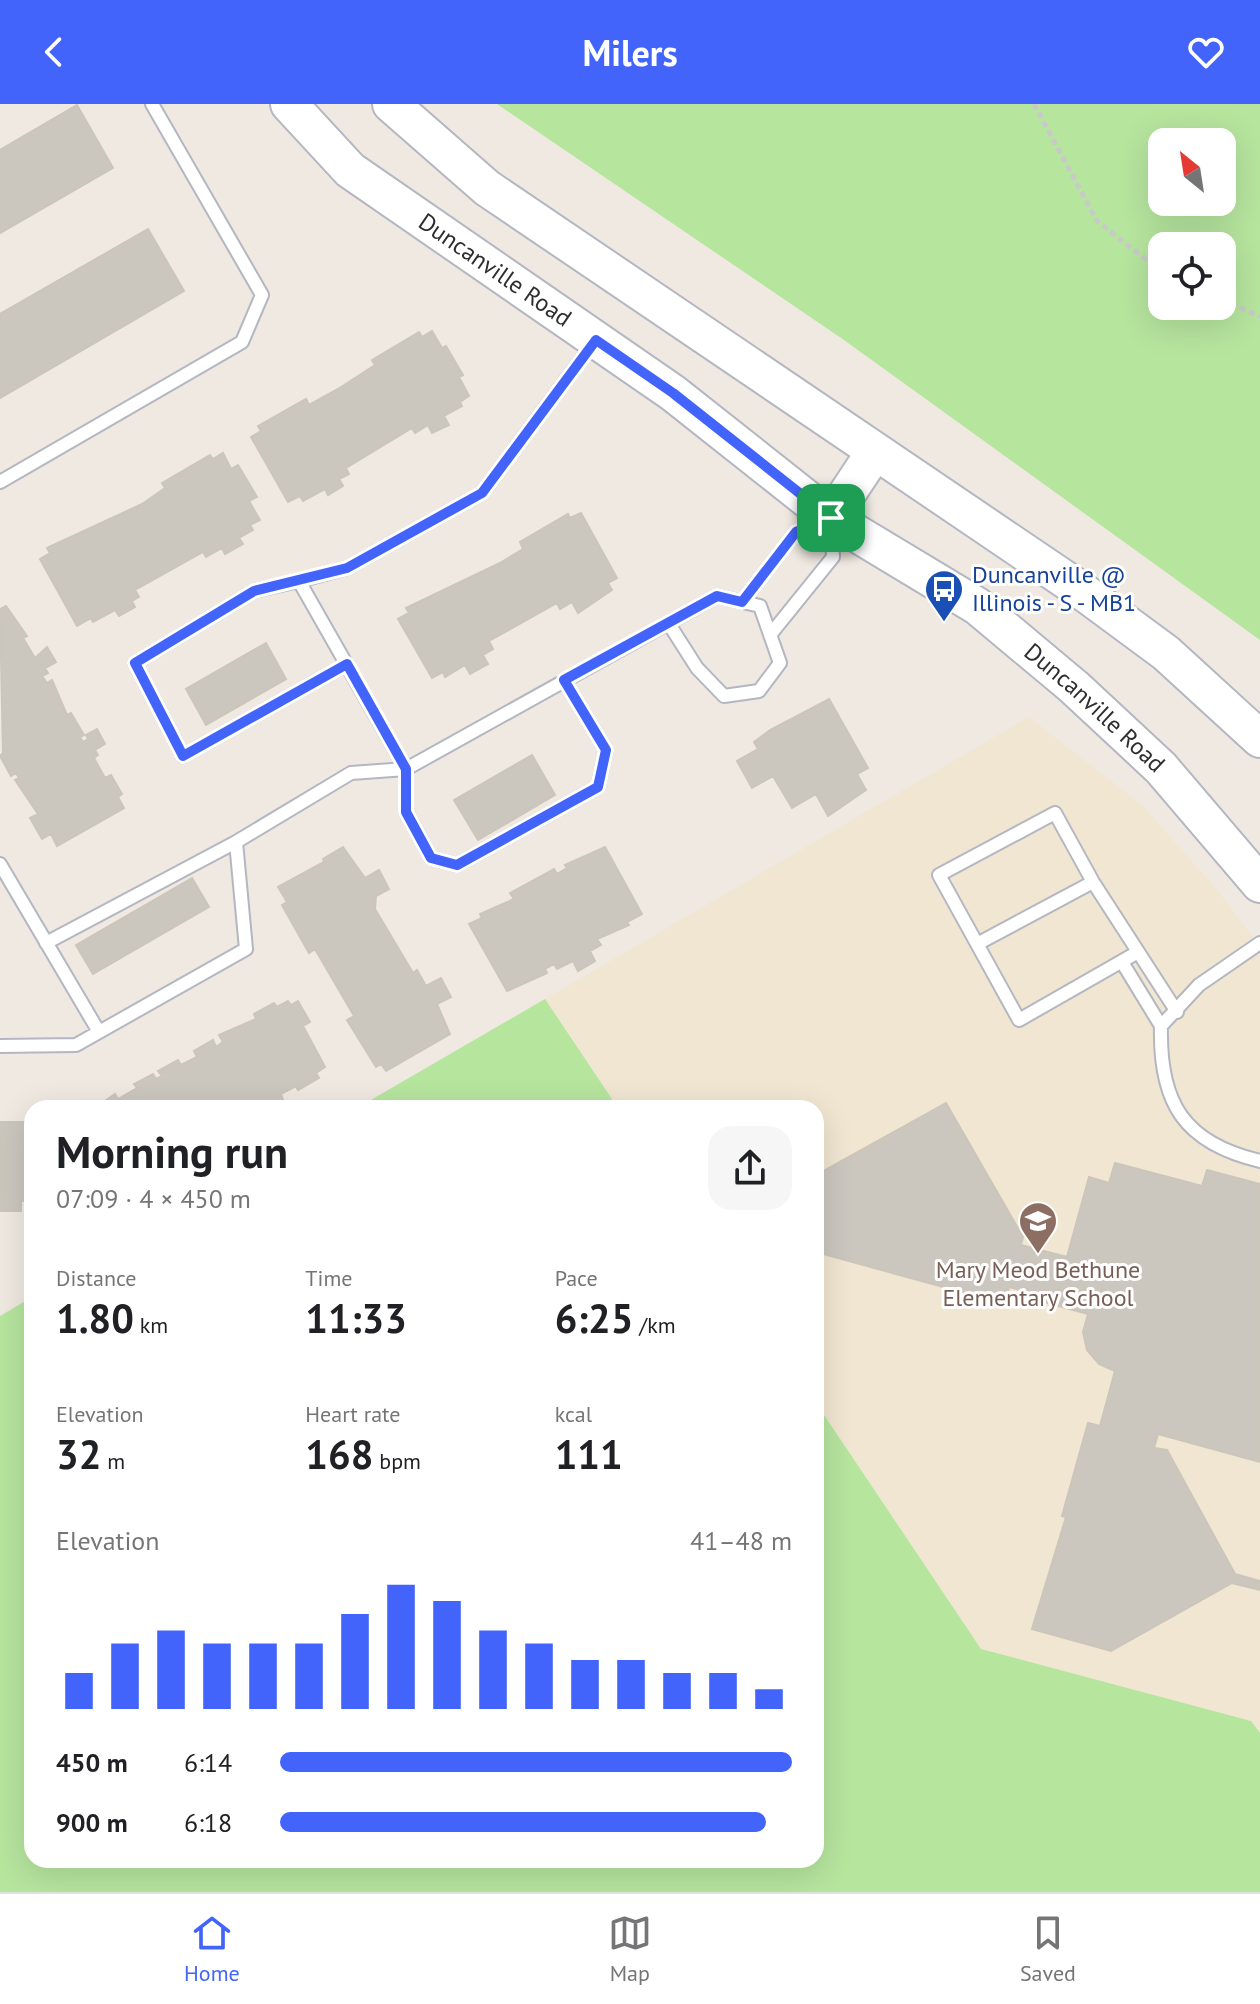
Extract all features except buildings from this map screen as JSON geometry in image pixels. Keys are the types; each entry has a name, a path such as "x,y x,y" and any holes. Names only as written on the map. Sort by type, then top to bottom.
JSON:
{"main road":[{"path":"391,104 487,188 725,345 874,453 1071,583 1142,635 1260,739"},
{"name":"Duncanville Road","path":"304,109 350,170 673,393 831,518 977,606 1074,687 1161,768 1260,884"},
{"path":"831,518 874,453"}],"lane":[{"path":"0,482 242,342 262,295 152,104"},
{"path":"347,664 183,756 135,663 254,591 347,568 482,493 596,340"},
{"path":"742,602 796,532 831,518 833,557 770,635"},
{"path":"299,581 406,769 406,812 431,858 457,865 598,787 606,750 564,680"},
{"path":"46,943 236,842 351,773 406,769 717,596 760,606 780,663 759,691 724,696 697,668 669,624"},
{"path":"1138,952 1019,1020 939,875 1055,813 1093,882 1177,1012"},
{"path":"0,1046 76,1045 246,949 236,842"},
{"path":"0,864 99,1032"},
{"path":"977,944 1093,882"},
{"path":"1161,1026 1199,985 1260,943"},
{"path":"1122,962 1161,1026 1160,1055 1172,1105 1201,1139 1260,1161"}],"path":[{"path":"1034,104 1097,221 1148,261"},
{"path":"1236,306 1260,317"}],"shaded area":[{"name":"Mary Meod Bethune Elementary School","path":"1029,717 1143,806 1220,893 1260,947 1260,1733 1251,1721 981,1649 824,1415 824,1100 613,1100 545,999"}],"green space":[{"path":"497,104 1260,104 1260,640 844,340"},
{"path":"545,999 613,1100 371,1100"},
{"path":"24,1302 24,1868 824,1868 824,1415 981,1649 1251,1721 1260,1733 1260,1892 0,1892 0,1316"}],"place":[{"name":"Duncanville @ Illinois - S - MB1","path":"944,623"},
{"name":"Mary Meod Bethune Elementary School","path":"1038,1255"}],"route":[{"path":"596,340 673,393 831,518 796,532 742,602 717,596 564,680 606,750 598,787 457,865 431,858 406,812 406,769 347,664 183,756 135,663 254,591 347,568 482,493 596,340"}]}
